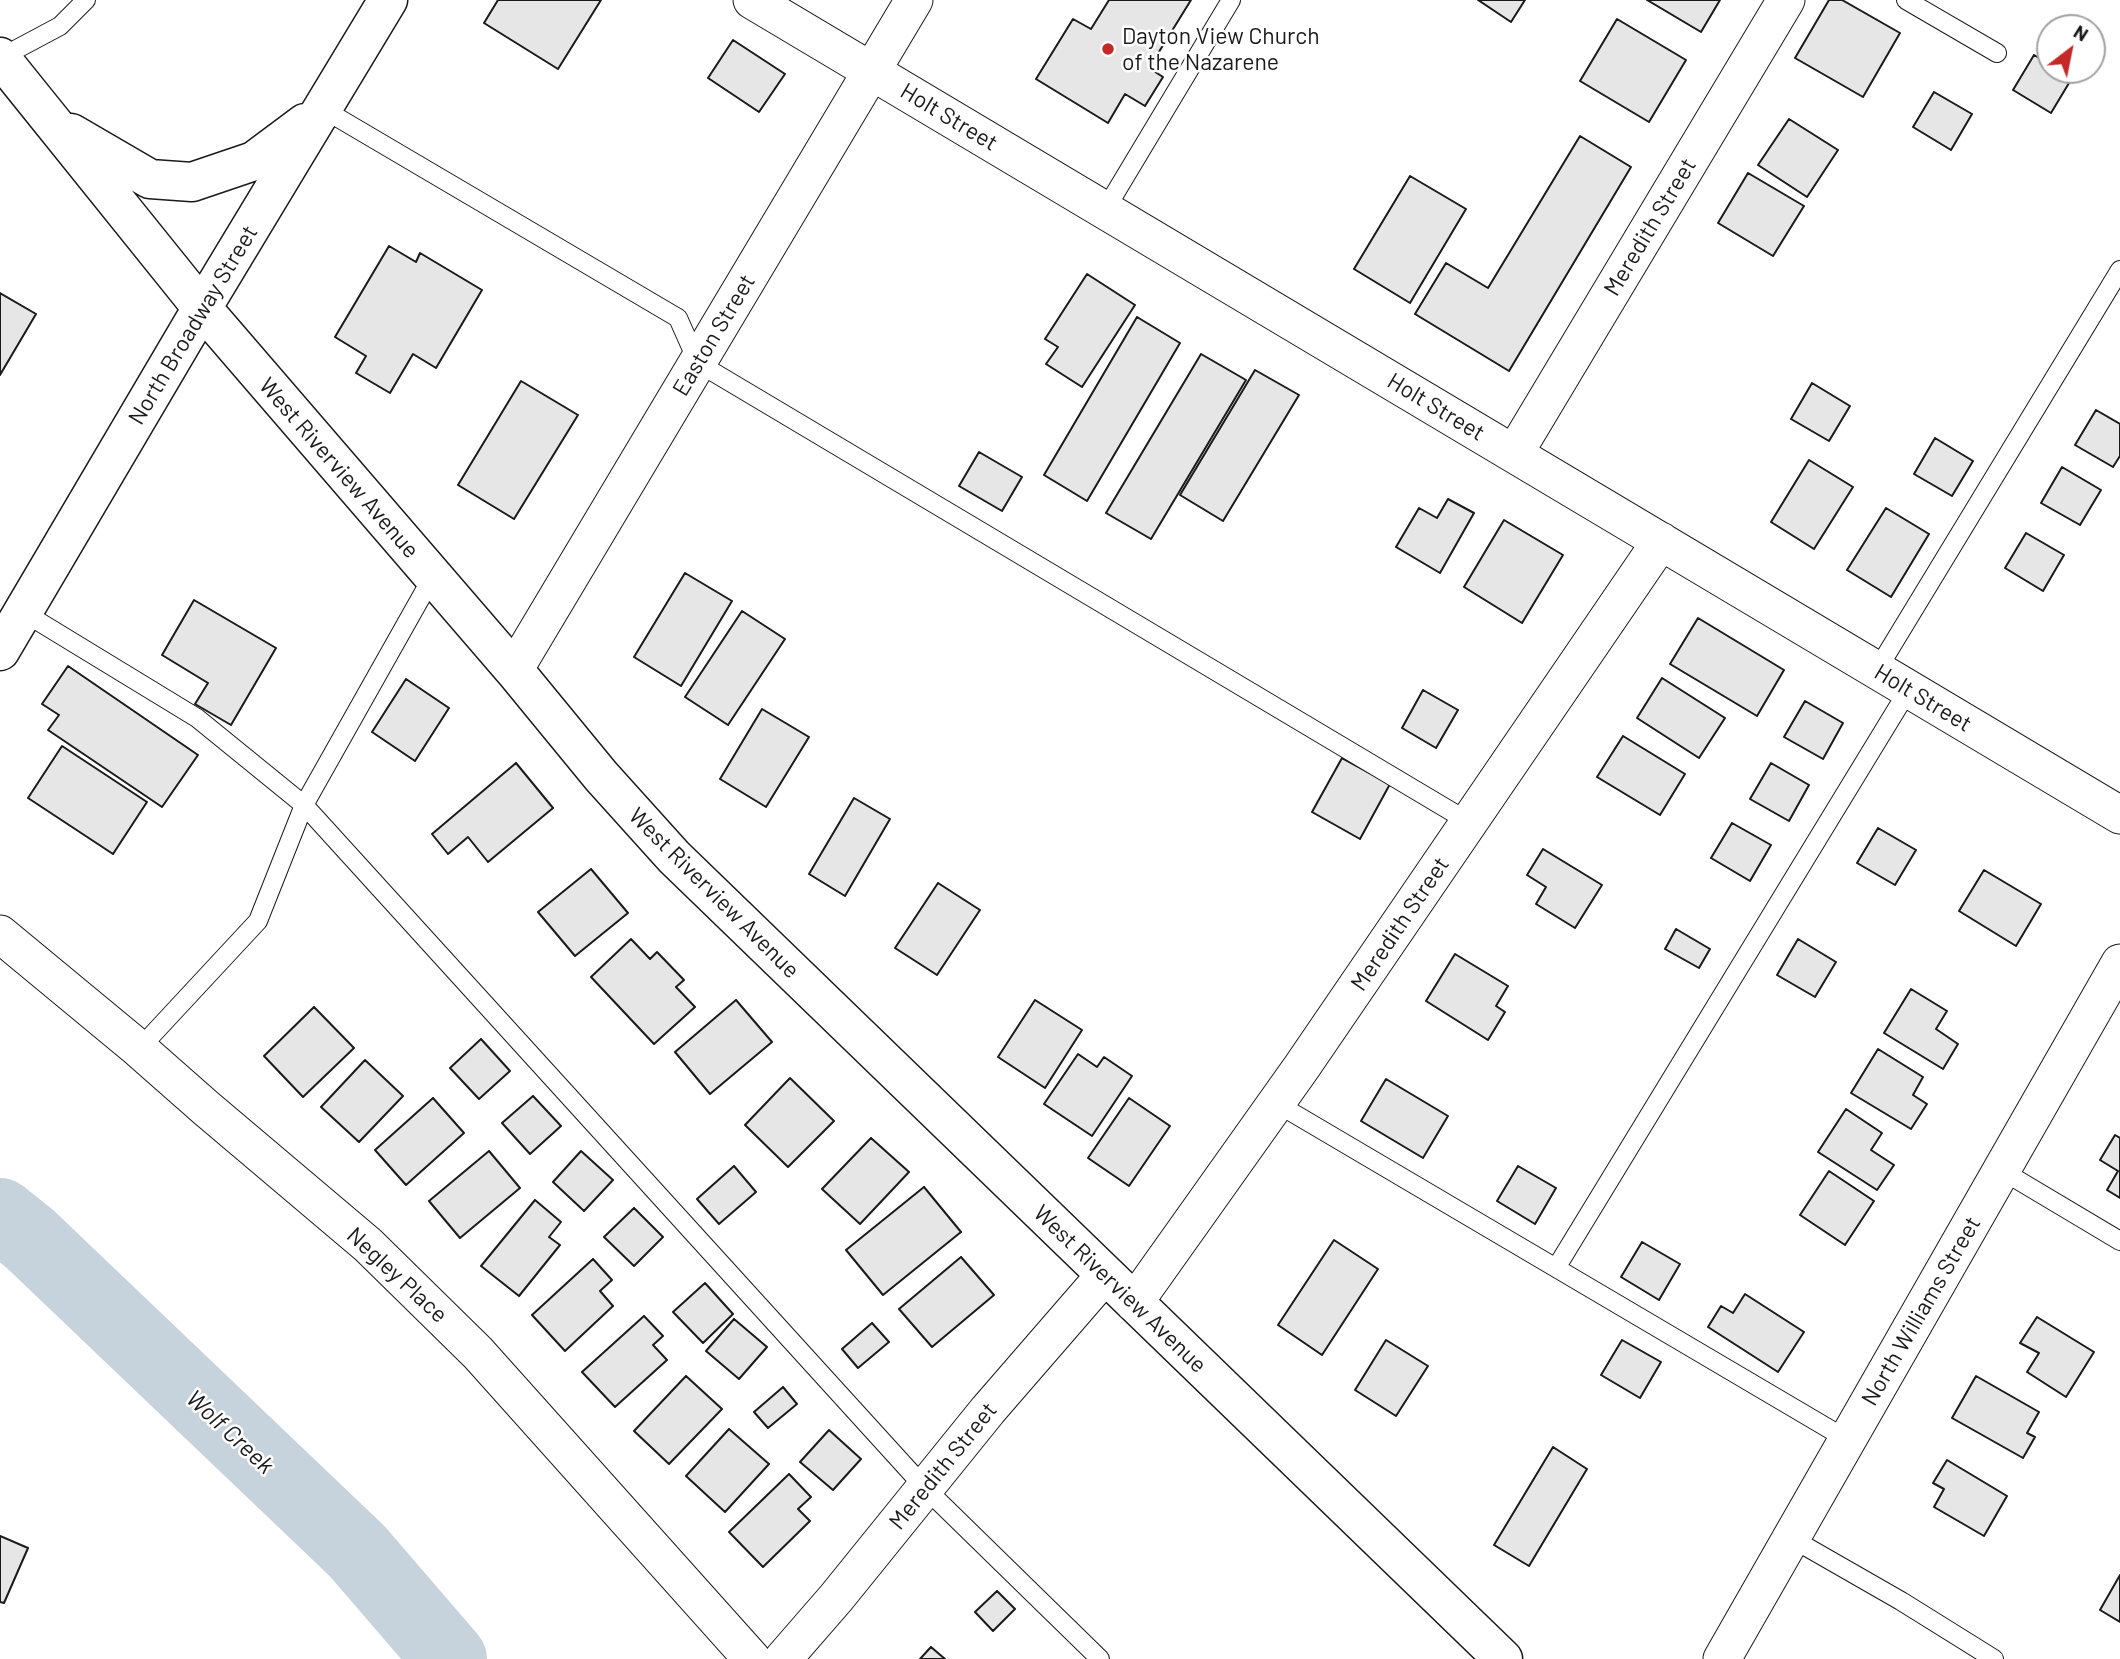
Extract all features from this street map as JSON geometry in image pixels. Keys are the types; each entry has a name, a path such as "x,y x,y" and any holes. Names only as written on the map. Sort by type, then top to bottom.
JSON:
{"street":[{"name":"North Broadway Street","path":"0,651 202,307 387,0"},
{"name":"Holt Street","path":"752,0 2120,815"},
{"name":"Easton Street","path":"514,670 914,0"},
{"name":"Meredith Street","path":"1514,454 1786,0"},
{"name":"West Riverview Avenue","path":"0,58 202,307 674,858 1503,1659"},
{"path":"50,121 150,179 192,182 254,161 323,109"},
{"name":"Meredith Street","path":"1134,1303 1276,1103 1661,541"},
{"name":"Negley Place","path":"0,934 368,1245 478,1353 752,1659"},
{"name":"North Williams Street","path":"1722,1659 2120,963"},
{"name":"Meredith Street","path":"783,1659 836,1598 988,1410 1105,1275"}],"lane":[{"path":"0,58 60,26 86,0"},
{"path":"1105,210 1231,0"},
{"path":"1906,0 1997,52"},
{"path":"323,109 678,318 698,363 1469,822"},
{"path":"1877,670 2120,271"},
{"path":"139,1049 258,921 304,805 433,576"},
{"path":"23,612 197,718 304,805 925,1488 1100,1659"},
{"path":"1556,1268 1909,689"},
{"path":"1276,1103 1848,1440"},
{"path":"2001,1170 2120,1241"},
{"path":"1791,1538 1901,1601 1994,1659"}],"building":[{"path":"498,0 601,0 558,69 484,23"},
{"name":"Dayton View Church of the Nazarene","path":"1109,0 1191,0 1149,68 1163,77 1145,106 1125,94 1108,123 1036,79 1073,19 1091,29"},
{"path":"1478,0 1525,0 1511,22"},
{"path":"1647,0 1720,0 1701,32"},
{"path":"1829,0 1842,0 1900,33 1863,97 1795,58"},
{"path":"1617,19 1686,60 1649,122 1580,81"},
{"path":"733,40 785,74 759,112 708,78"},
{"path":"2034,55 2036,84 2068,84 2051,113 2013,90"},
{"path":"1934,92 1972,114 1951,150 1913,127"},
{"path":"1789,119 1838,150 1807,197 1758,165"},
{"path":"1580,136 1631,167 1509,371 1415,314 1446,263 1488,288"},
{"path":"1748,173 1804,206 1773,256 1718,223"},
{"path":"1410,176 1466,209 1410,303 1354,269"},
{"path":"389,246 416,262 420,253 482,290 436,368 413,354 390,393 356,373 366,356 335,337"},
{"path":"1087,274 1135,305 1082,387 1046,364 1058,347 1045,339"},
{"path":"0,293 36,314 0,375"},
{"path":"1137,317 1180,343 1087,501 1044,475"},
{"path":"1201,354 1246,380 1151,539 1106,513"},
{"path":"1255,370 1299,395 1223,521 1180,495"},
{"path":"521,381 578,415 514,519 458,485"},
{"path":"1812,383 1850,406 1829,441 1791,419"},
{"path":"2096,410 2120,424 2120,456 2113,467 2075,445"},
{"path":"1935,438 1973,461 1952,496 1914,474"},
{"path":"979,452 1022,477 1002,511 959,486"},
{"path":"1809,460 1853,487 1814,549 1771,522"},
{"path":"2062,467 2101,490 2080,525 2041,503"},
{"path":"1448,499 1474,513 1440,573 1396,547 1419,508 1437,518"},
{"path":"1886,508 1929,534 1891,597 1847,570"},
{"path":"1504,520 1563,555 1522,623 1464,587"},
{"path":"2026,533 2064,555 2043,591 2005,568"},
{"path":"685,573 732,601 681,686 634,657"},
{"path":"194,600 276,648 231,725 195,704 208,683 162,655"},
{"path":"742,611 785,639 728,725 685,697"},
{"path":"1698,618 1784,670 1757,716 1670,664"},
{"path":"68,666 198,755 162,807 48,730 59,715 42,704"},
{"path":"1662,678 1725,718 1699,758 1637,718"},
{"path":"406,679 449,708 415,761 372,732"},
{"path":"1423,690 1458,710 1436,748 1402,728"},
{"path":"1805,701 1843,723 1823,759 1784,737"},
{"path":"762,709 809,737 766,807 720,779"},
{"path":"1623,736 1685,774 1660,815 1597,777"},
{"path":"62,746 147,802 113,854 28,798"},
{"path":"1342,758 1390,784 1360,839 1312,812"},
{"path":"516,763 553,808 488,862 468,837 448,854 432,834"},
{"path":"1771,763 1809,785 1789,821 1750,799"},
{"path":"854,798 890,819 845,896 809,874"},
{"path":"1732,823 1771,845 1750,881 1711,858"},
{"path":"1878,828 1916,850 1895,885 1857,863"},
{"path":"1543,849 1602,885 1575,928 1536,904 1546,887 1527,875"},
{"path":"591,869 628,913 575,956 538,912"},
{"path":"1984,870 2041,904 2016,946 1959,911"},
{"path":"938,883 980,910 937,975 895,948"},
{"path":"1676,929 1710,949 1699,968 1665,949"},
{"path":"631,939 650,959 657,952 684,980 676,987 695,1007 654,1044 591,977"},
{"path":"1798,939 1836,962 1815,997 1777,975"},
{"path":"1455,954 1508,986 1496,1006 1505,1012 1488,1040 1426,1001"},
{"path":"1911,989 1947,1011 1936,1029 1958,1044 1943,1069 1884,1033"},
{"path":"736,1000 772,1042 710,1094 675,1052"},
{"path":"1035,1000 1082,1030 1045,1088 998,1057"},
{"path":"314,1007 354,1048 303,1097 264,1056"},
{"path":"481,1039 510,1071 479,1099 450,1068"},
{"path":"1878,1049 1923,1077 1913,1095 1927,1104 1911,1129 1851,1093"},
{"path":"1078,1054 1097,1067 1104,1057 1132,1076 1092,1136 1044,1104"},
{"path":"365,1060 403,1096 359,1142 321,1107"},
{"path":"790,1078 834,1121 788,1167 745,1125"},
{"path":"1386,1079 1448,1116 1423,1158 1361,1121"},
{"path":"533,1096 561,1126 530,1154 502,1123"},
{"path":"433,1098 464,1133 406,1185 375,1150"},
{"path":"1129,1098 1170,1126 1129,1186 1088,1158"},
{"path":"1846,1109 1882,1133 1871,1150 1894,1165 1877,1190 1818,1152"},
{"path":"2115,1135 2120,1138 2120,1198 2107,1190 2118,1171 2100,1160"},
{"path":"871,1138 909,1172 860,1224 822,1189"},
{"path":"489,1151 520,1188 460,1238 429,1201"},
{"path":"581,1151 613,1180 584,1211 553,1182"},
{"path":"734,1166 756,1192 719,1224 697,1199"},
{"path":"1518,1166 1556,1188 1535,1224 1497,1201"},
{"path":"1829,1171 1874,1201 1845,1245 1800,1215"},
{"path":"924,1187 961,1232 883,1295 846,1250"},
{"path":"535,1200 561,1222 549,1237 560,1245 519,1296 481,1266"},
{"path":"634,1208 663,1237 634,1266 604,1237"},
{"path":"1334,1240 1378,1269 1322,1355 1278,1325"},
{"path":"1642,1242 1680,1264 1659,1300 1621,1277"},
{"path":"961,1257 994,1295 932,1347 899,1309"},
{"path":"593,1259 612,1280 600,1291 613,1306 565,1351 532,1315"},
{"path":"705,1283 733,1314 703,1343 673,1312"},
{"path":"1745,1294 1804,1332 1778,1372 1708,1327 1721,1306 1733,1313"},
{"path":"644,1316 663,1336 653,1345 667,1360 615,1407 582,1372"},
{"path":"2037,1317 2094,1352 2066,1397 2027,1372 2039,1353 2020,1343"},
{"path":"734,1319 767,1347 739,1379 706,1351"},
{"path":"872,1323 889,1342 858,1368 842,1349"},
{"path":"1386,1340 1428,1366 1396,1416 1355,1390"},
{"path":"1622,1340 1661,1362 1640,1398 1601,1375"},
{"path":"686,1376 722,1409 669,1464 634,1431"},
{"path":"1976,1376 2039,1412 2027,1433 2035,1437 2023,1458 1952,1418"},
{"path":"783,1387 797,1404 768,1428 754,1412"},
{"path":"729,1429 769,1464 725,1512 686,1476"},
{"path":"829,1430 861,1459 833,1490 800,1462"},
{"path":"1553,1447 1587,1469 1529,1566 1494,1545"},
{"path":"1947,1460 2007,1496 1984,1536 1934,1507 1944,1489 1933,1483"},
{"path":"789,1474 811,1497 798,1509 810,1521 763,1567 729,1532"},
{"path":"0,1536 28,1548 4,1603 0,1602"},
{"path":"2120,1575 2120,1622 2100,1610"},
{"path":"997,1591 1015,1609 993,1631 975,1612"},
{"path":"931,1647 945,1659 920,1659"}],"waterway":[{"name":"Wolf Creek","path":"0,1215 30,1239 357,1551 450,1659"}],"place":[{"name":"Dayton View Church of the Nazarene","path":"1108,49"}]}
